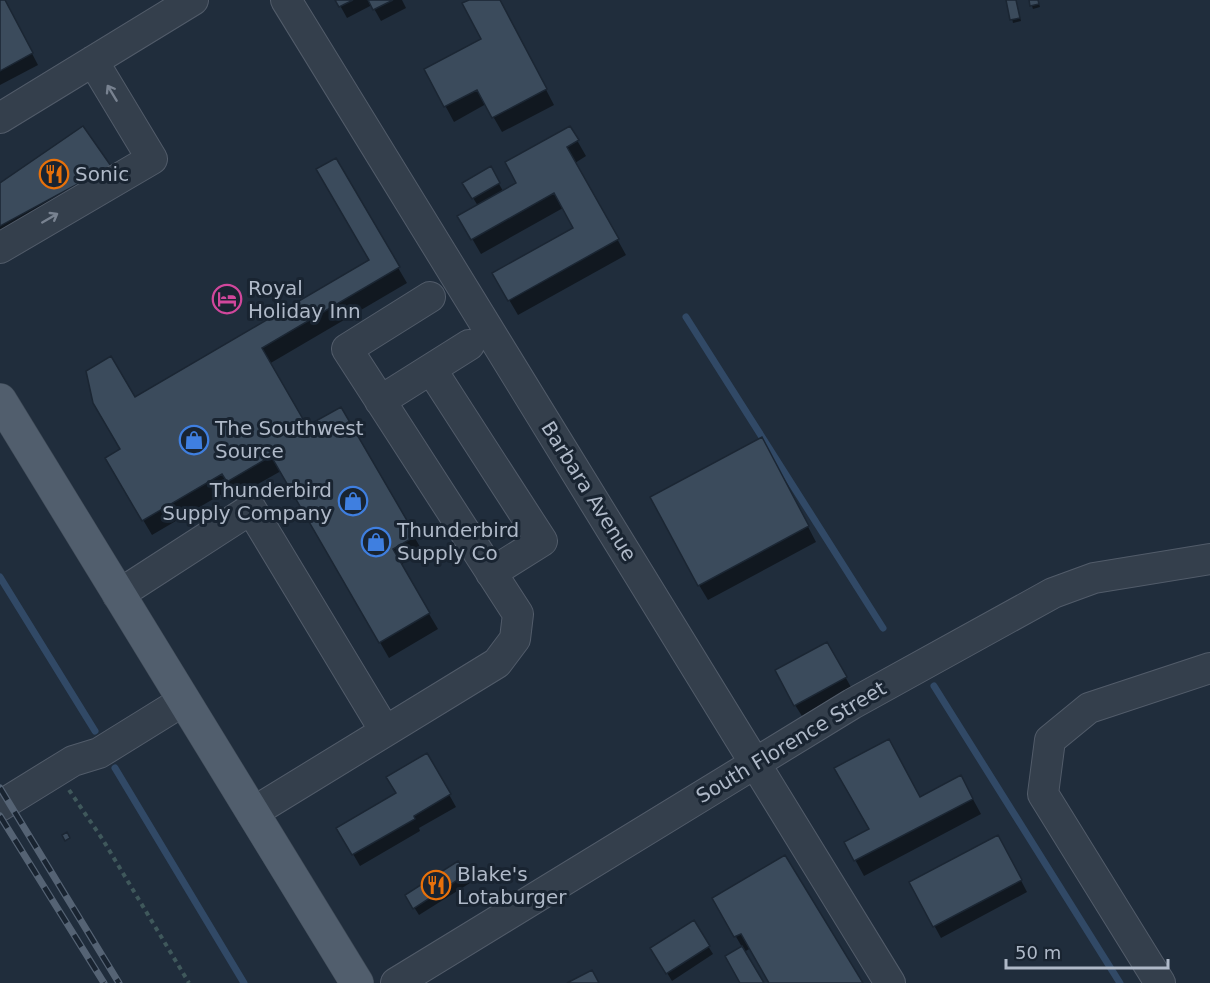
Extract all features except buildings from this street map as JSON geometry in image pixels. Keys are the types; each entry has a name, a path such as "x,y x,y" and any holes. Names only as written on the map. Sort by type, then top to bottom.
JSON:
{"main road":[{"path":"0,400 357,983"}],"street":[{"path":"0,118 192,0"},
{"name":"Barbara Avenue","path":"286,0 757,763 890,983"},
{"path":"0,248 152,159 93,61"},
{"path":"252,813 497,663 515,639 518,614 347,349 430,297"},
{"path":"380,401 469,345"},
{"path":"431,369 542,541 491,573"},
{"path":"118,595 252,509 385,731"},
{"name":"South Florence Street","path":"396,983 852,704 1053,594 1094,578 1210,559"},
{"path":"1160,983 1043,794 1050,740 1089,708 1210,668"},
{"path":"0,806 74,761 99,753 183,701"},
{"path":"0,823 81,774 99,753"}],"path":[{"path":"69,790 109,850 189,983"}],"waterway":[{"path":"686,317 883,628"},
{"path":"0,577 95,731"},
{"path":"934,686 1120,983"},
{"path":"115,768 244,983"}],"railway":[{"path":"0,788 119,983"},
{"path":"0,816 104,983"}],"place":[{"name":"Sonic","path":"54,174"},
{"name":"Royal Holiday Inn","path":"227,299"},
{"name":"The Southwest Source","path":"194,440"},
{"name":"Thunderbird Supply Company","path":"353,501"},
{"name":"Thunderbird Supply Co","path":"376,542"},
{"name":"Blake's Lotaburger","path":"436,885"}]}
